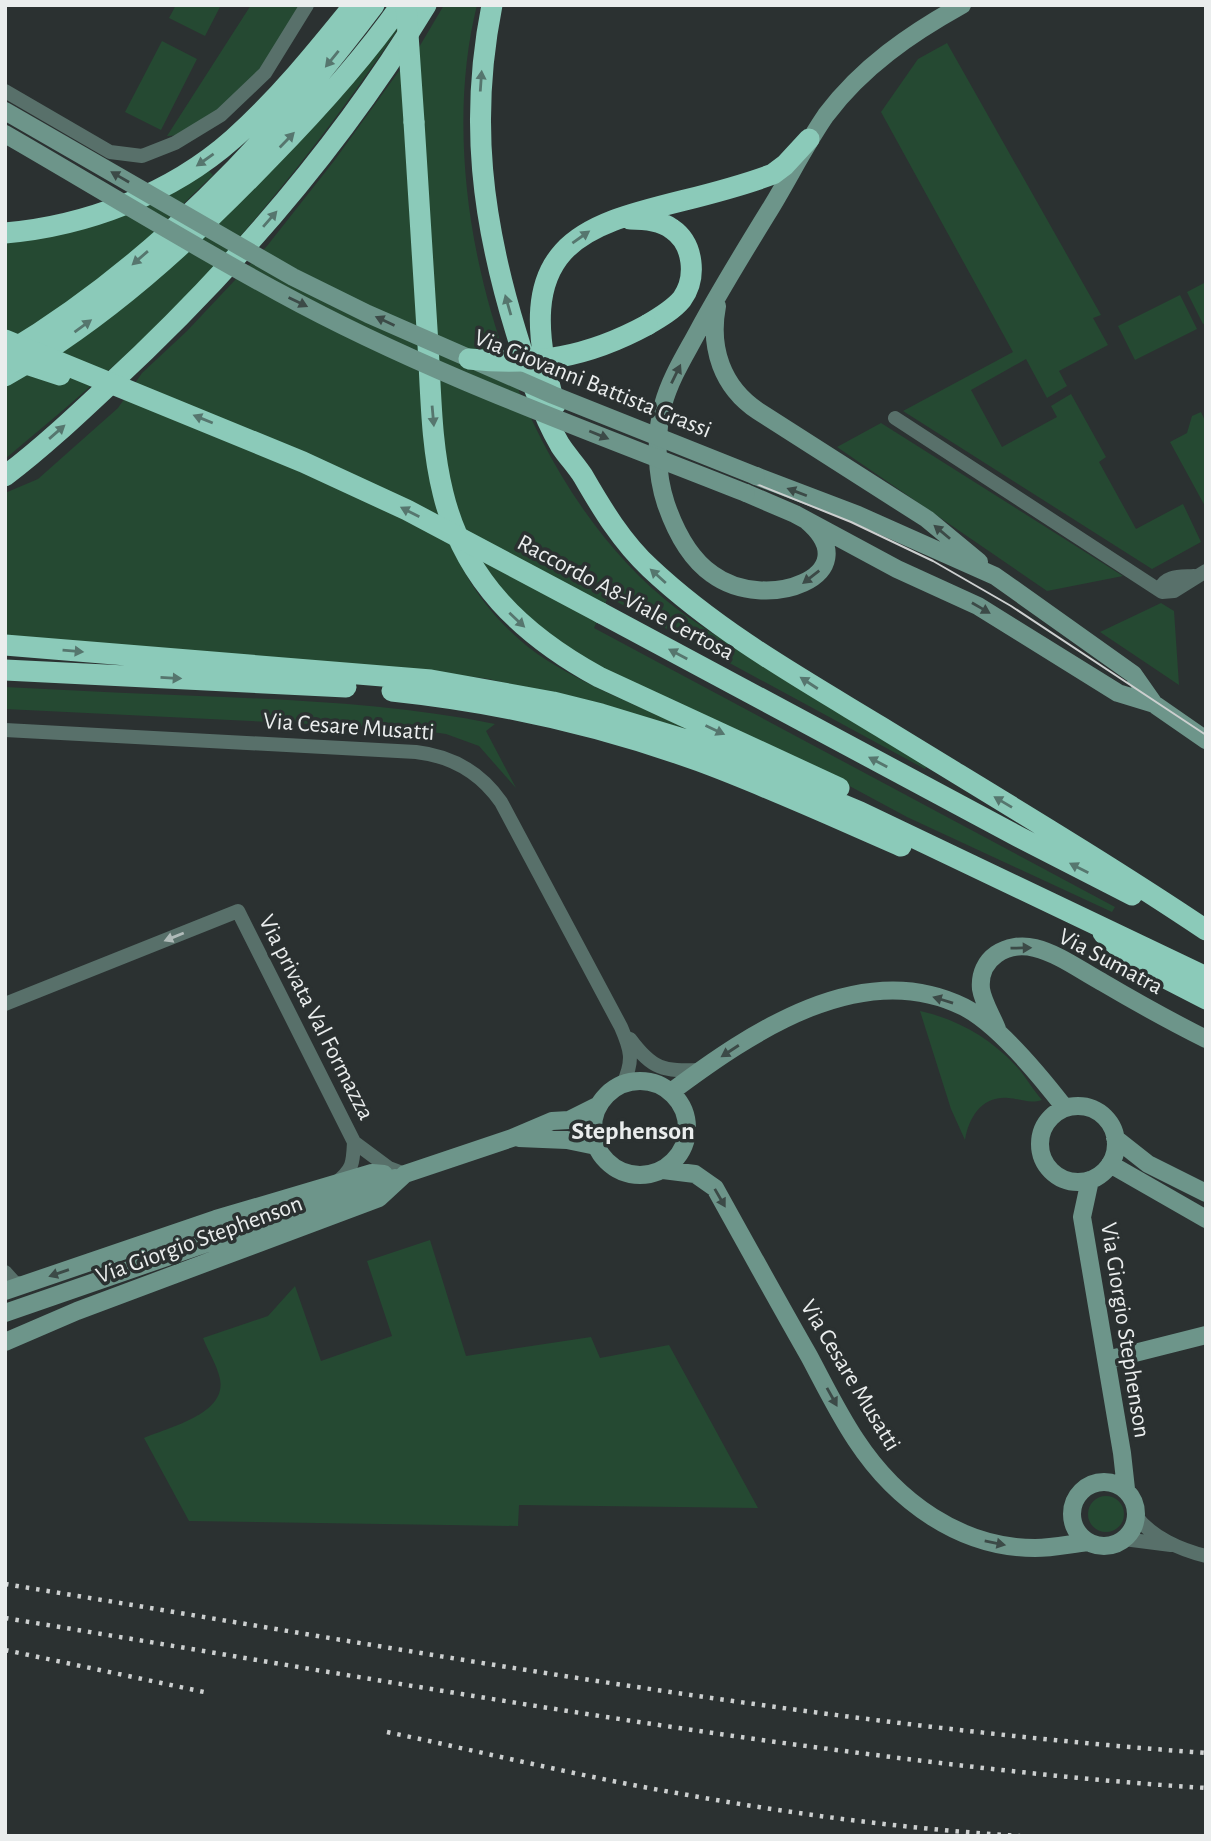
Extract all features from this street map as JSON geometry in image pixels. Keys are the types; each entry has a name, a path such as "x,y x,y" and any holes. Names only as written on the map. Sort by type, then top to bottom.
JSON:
{"highway":[{"path":"5,233 63,223 106,211 151,192 208,159 231,141 274,99 354,5"},
{"path":"5,356 108,285 197,207 256,147 311,85 374,5"},
{"path":"404,5 438,470 453,527 489,591 525,628 574,664 859,798 983,860 1056,905"},
{"path":"5,376 90,321 183,244 307,120 404,5"},
{"path":"5,476 144,353 203,294 263,227 344,125 426,5"},
{"path":"492,5 480,100 480,148 485,204 498,268 522,353 558,439 627,544 704,615 839,702 1107,864 1206,931"},
{"path":"571,457 548,384 542,352 540,301 547,274 561,254 577,239 610,221 773,174 809,139"},
{"path":"469,359 511,362 563,358 603,347 647,326 674,307 686,293 691,275 690,256 678,234 664,224 640,219 610,221"},
{"name":"Raccordo A8-Viale Certosa","path":"5,340 264,444 407,510 1018,837 1206,931"},
{"path":"5,356 51,373 140,394"},
{"path":"5,645 430,680 565,705 646,727 747,764 860,812 1206,977"},
{"path":"5,670 373,689 443,697 532,713 625,737 698,761 965,874 1056,905"},
{"path":"1089,920 1136,964 1206,999"}],"street":[{"path":"5,91 110,152 142,156 211,122 265,73 307,5"},
{"path":"807,521 821,534 825,548 820,571 807,582 795,587 765,592 749,591 722,580 700,563 681,538 664,497 659,476 663,407 673,377 726,279 801,158 809,139 841,94 882,56 926,25 962,5"},
{"name":"Via Giovanni Battista Grassi","path":"5,111 293,277 368,314 553,395 870,520 995,576 1133,674 1154,704"},
{"name":"Via Giovanni Battista Grassi","path":"5,134 281,294 358,332 544,414 780,506 897,569 978,606 1118,693 1154,704 1206,740"},
{"path":"726,279 717,310 714,339 720,363 738,395 758,411 927,519 995,576"},
{"path":"895,418 1137,577 1160,589 1162,583 1167,580 1200,573"},
{"name":"Via Cesare Musatti","path":"5,730 416,752 432,754 461,764 493,790 501,802 621,1027 632,1060 623,1084"},
{"name":"Via privata Val Formazza","path":"5,1004 238,911 354,1143 389,1168 405,1174"},
{"name":"Via Sumatra","path":"1000,1035 981,990 982,976 986,963 996,953 1024,946 1051,953 1138,1004 1206,1039"},
{"path":"671,1092 700,1070 789,1016 839,997 892,991 915,992 964,1007 1000,1035 1065,1108"},
{"name":"Via Cesare Musatti","path":"621,1027 642,1055 653,1064 672,1071 700,1070"},
{"path":"642,1081 656,1083 671,1092 681,1103 687,1118 688,1133 684,1148 675,1161 663,1170 646,1176 627,1175 611,1166 596,1146 593,1121 597,1106 608,1093 623,1084 642,1081"},
{"name":"Via Giorgio Stephenson","path":"5,1291 216,1219 372,1173 405,1174 512,1138 552,1121 569,1120 597,1106"},
{"path":"1079,1106 1103,1116 1111,1126 1115,1139 1115,1152 1110,1164 1101,1174 1090,1180 1077,1182 1064,1180 1052,1173 1044,1163 1040,1150 1040,1137 1045,1125 1065,1108 1079,1106"},
{"name":"Via Giorgio Stephenson","path":"512,1138 567,1140 596,1146"},
{"path":"1115,1139 1148,1164 1206,1193"},
{"name":"Via privata Val Formazza","path":"334,1185 349,1172 353,1162 354,1143"},
{"path":"1110,1164 1206,1219"},
{"name":"Via Cesare Musatti","path":"663,1170 695,1174 715,1188 856,1440 887,1480 911,1502 937,1521 988,1543 1037,1548 1088,1542"},
{"path":"5,1312 29,1306 405,1174"},
{"name":"Via Giorgio Stephenson","path":"5,1342 66,1315 379,1198 405,1174"},
{"name":"Via Giorgio Stephenson","path":"1090,1180 1082,1217 1126,1489"},
{"path":"5,1272 14,1282 23,1285"},
{"path":"5,1318 29,1306"},
{"path":"1107,1360 1206,1335"},
{"path":"1104,1482 1126,1489 1134,1502 1135,1524 1124,1539 1117,1543 1104,1546 1088,1542 1076,1529 1073,1521 1073,1506 1079,1494 1090,1485 1104,1482"},
{"path":"1136,1516 1176,1546"},
{"path":"1124,1539 1176,1546 1206,1556"}],"green space":[{"path":"176,5 221,5 205,36 169,18"},
{"path":"251,5 300,5 270,56 241,90 204,121 179,134 167,136"},
{"path":"414,5 299,165 203,278 129,352 5,459 5,385"},
{"path":"444,5 477,5 465,82 465,164 476,249 498,334 530,415 571,490 620,556 677,609 723,640 928,764 925,769 608,597 594,628 1115,907 1112,912 907,817 790,754 611,676 542,635 485,573 458,518 448,485 404,123 426,455 438,508 457,557 469,579 501,622 538,654 578,678 687,728 686,730 592,703 489,679 410,669 5,637 5,493 38,479 118,408 142,373 187,331 267,246 418,49"},
{"path":"162,41 197,59 161,130 125,112"},
{"path":"947,43 1101,315 1093,318 1108,345 1059,371 1067,386 1047,398 1026,359 971,390 1002,447 1057,417 1051,406 1071,394 1106,457 1099,462 1136,529 1183,504 1201,542 1152,569 903,411 1013,352 881,112 918,59"},
{"path":"208,170 213,175 98,282 5,343 5,240"},
{"path":"1206,282 1206,323 1203,324 1187,292"},
{"path":"1180,295 1197,329 1135,360 1118,326"},
{"path":"1201,412 1206,423 1206,508 1170,442 1187,433 1192,416"},
{"path":"881,423 1123,576 1047,591 837,447"},
{"path":"1161,603 1174,611 1179,685 1100,632"},
{"path":"5,687 326,703 428,713 495,724 486,731 516,788 479,746 446,734 411,729 5,709"},
{"path":"920,1011 959,1024 994,1046 1019,1069 1042,1100 991,1100 974,1116 965,1140 951,1109"},
{"path":"430,1240 466,1356 591,1337 600,1358 669,1345 758,1508 519,1505 518,1526 189,1521 144,1438 194,1418 215,1401 220,1391 220,1379 203,1338 268,1316 295,1286 321,1361 392,1336 367,1261"},
{"path":"1106,1496 1119,1501 1124,1514 1119,1527 1106,1532 1093,1527 1088,1514 1093,1501"}],"tram line":[{"path":"5,118 289,282 365,320 550,401 851,522 933,561 1011,606 1206,735"}],"railway":[{"path":"5,1584 754,1704 904,1724 1206,1753"},
{"path":"5,1618 486,1698 776,1742 990,1769 1206,1788"},
{"path":"5,1650 204,1692"},
{"path":"387,1732 612,1781 729,1802 895,1825 1020,1836"}],"district":[{"name":"Stephenson","path":"633,1130"}]}
